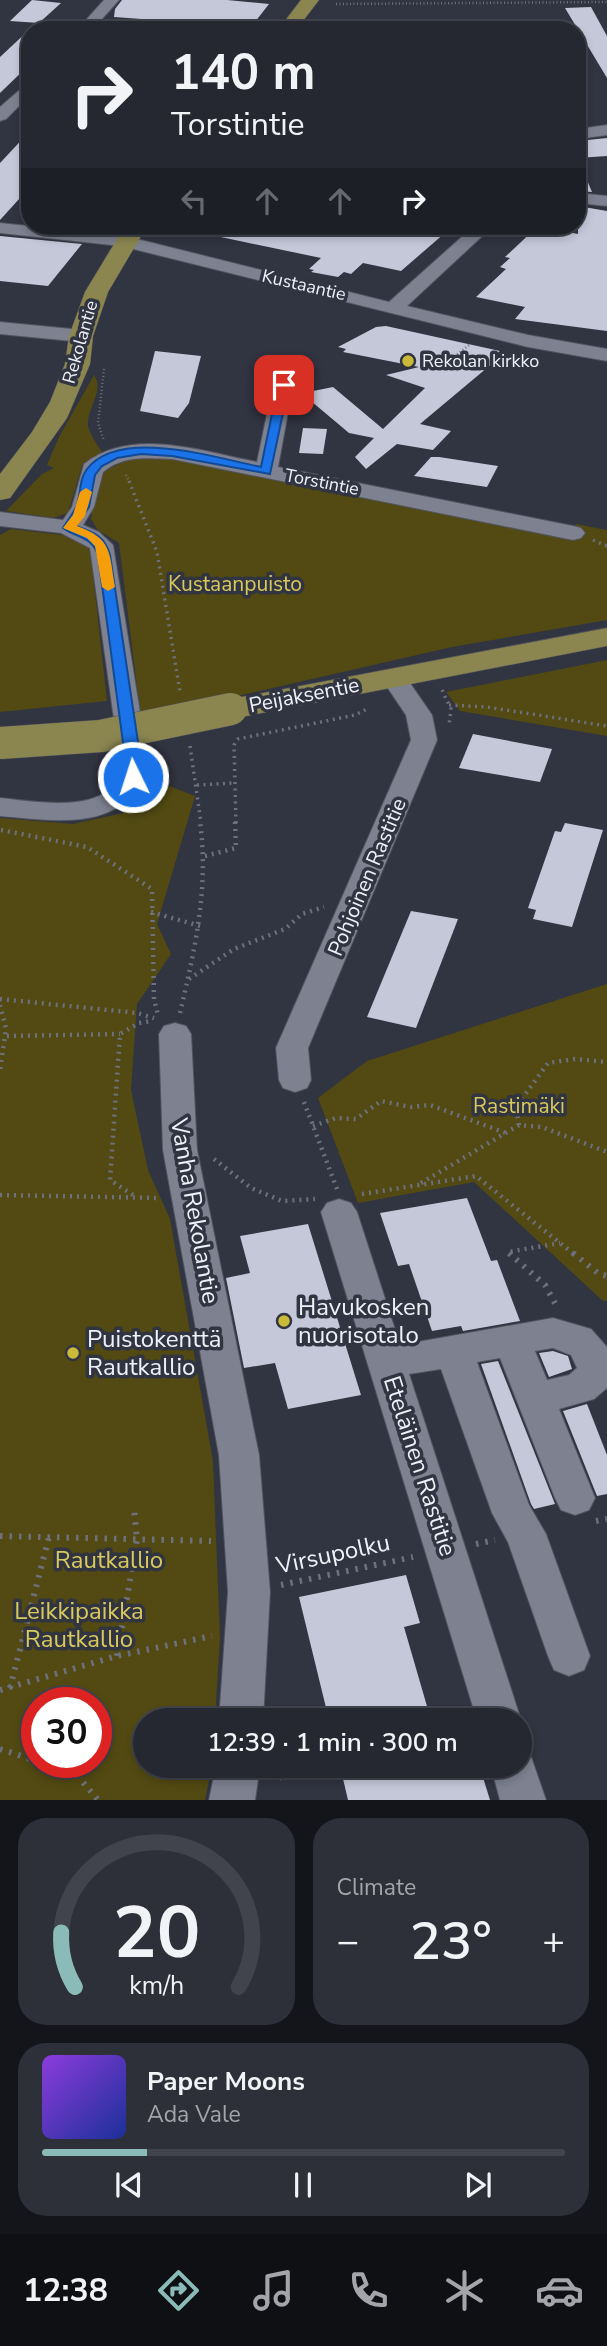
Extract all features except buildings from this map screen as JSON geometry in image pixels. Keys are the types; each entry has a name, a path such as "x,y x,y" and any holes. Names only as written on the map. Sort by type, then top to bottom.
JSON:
{"main road":[{"path":"294,21 310,0"},
{"name":"Rekolantie","path":"0,492 32,453 60,406 77,367 82,335 102,276 130,235"},
{"name":"Peijaksentie","path":"0,743 101,736 607,636"}],"street":[{"path":"92,21 112,0"},
{"path":"0,116 21,95"},
{"path":"586,133 607,130"},
{"path":"586,199 607,201"},
{"name":"Kustaantie","path":"0,228 21,229"},
{"name":"Kustaantie","path":"132,235 139,247 528,341 607,355"},
{"path":"394,307 474,235"},
{"path":"0,328 82,335"},
{"path":"266,471 284,385"},
{"name":"Torstintie","path":"69,528 83,507 89,474 98,464 114,456 141,451 172,452 266,471 531,533 573,533"},
{"path":"0,519 69,528 91,536 101,545 134,762 133,777 126,790 108,804 73,812 0,807"},
{"name":"Pohjoinen Rastitie","path":"295,1080 292,1048 361,894 424,740 419,715 394,678"},
{"name":"Vanha Rekolantie","path":"167,1026 180,1150 239,1455 249,1592 242,1708"},
{"name":"Eteläinen Rastitie","path":"340,1201 387,1363 495,1708"},
{"path":"387,1363 553,1333 568,1334 592,1351 597,1374 580,1388 536,1399"},
{"path":"454,1351 512,1513 526,1534 569,1656"},
{"path":"519,1356 575,1498"},
{"path":"232,1800 236,1778"},
{"path":"517,1778 523,1800"}],"path":[{"path":"336,4 607,2"},
{"path":"449,705 487,707 607,726"},
{"path":"205,856 236,848 233,783 234,745 238,739 355,715 366,709"},
{"path":"197,785 233,783"},
{"path":"0,830 13,835 86,847 152,889 154,999 167,1026"},
{"path":"188,979 234,949 266,933 285,929 302,914 361,894"},
{"path":"151,912 200,926"},
{"path":"0,999 137,1013 167,1026"},
{"path":"0,1005 6,1017 7,1036 0,1070"},
{"path":"7,1036 120,1034 139,1023 167,1026"},
{"path":"120,1034 110,1180 133,1195"},
{"path":"519,1125 516,1107 548,1063 575,1059 607,1062"},
{"path":"340,1201 313,1126 336,1118 356,1119 374,1104 386,1101 411,1107 430,1104 506,1133"},
{"path":"417,1185 519,1125 542,1127 607,1152"},
{"path":"180,1150 210,1156 251,1188 282,1201 340,1201 475,1176 599,1274 607,1276"},
{"path":"0,1195 133,1195 190,1201"},
{"path":"561,1243 508,1252 545,1285 568,1334"},
{"path":"117,1656 137,1540 134,1508"},
{"path":"0,1536 247,1541"},
{"path":"9,1689 49,1537"},
{"name":"Virsupolku","path":"249,1592 424,1555"},
{"path":"0,1690 117,1656 247,1629"},
{"path":"0,1749 21,1755"},
{"path":"79,1778 98,1800"}],"green space":[{"path":"94,375 97,387 88,426 102,452 82,466 68,513 53,518 6,511 42,474 54,468 47,465 59,437"},
{"name":"Kustaanpuisto","path":"161,456 570,535 576,524 607,530 607,620 452,647 141,718 119,543 98,530 91,519 98,474 130,459"},
{"path":"11,529 71,536 90,547 107,701 0,712 0,535"},
{"path":"607,660 607,736 460,711 446,692"},
{"name":"Rautkallio","path":"159,782 195,796 157,924 171,954 137,1004 131,1090 148,1170 170,1219 213,1461 220,1638 216,1708 133,1708 133,1778 210,1778 205,1800 0,1800 0,818 73,824 123,813"},
{"name":"Rastimäki","path":"607,984 607,1301 602,1300 474,1182 358,1203 318,1098 367,1061"}],"slow traffic":[{"path":"86,492 79,516 69,528 91,536 101,545 108,587"}],"place":[{"name":"Rekolan kirkko","path":"408,361"},
{"name":"Havukosken nuorisotalo","path":"284,1321"},
{"name":"Puistokenttä Rautkallio","path":"73,1353"}],"route":[{"path":"133,777 134,762 104,555 101,545 91,536 69,528 83,507 89,474 98,464 114,456 141,451 172,452 266,471 284,385"}],"park label":[{"name":"Leikkipaikka Rautkallio","path":"79,1625"}]}
